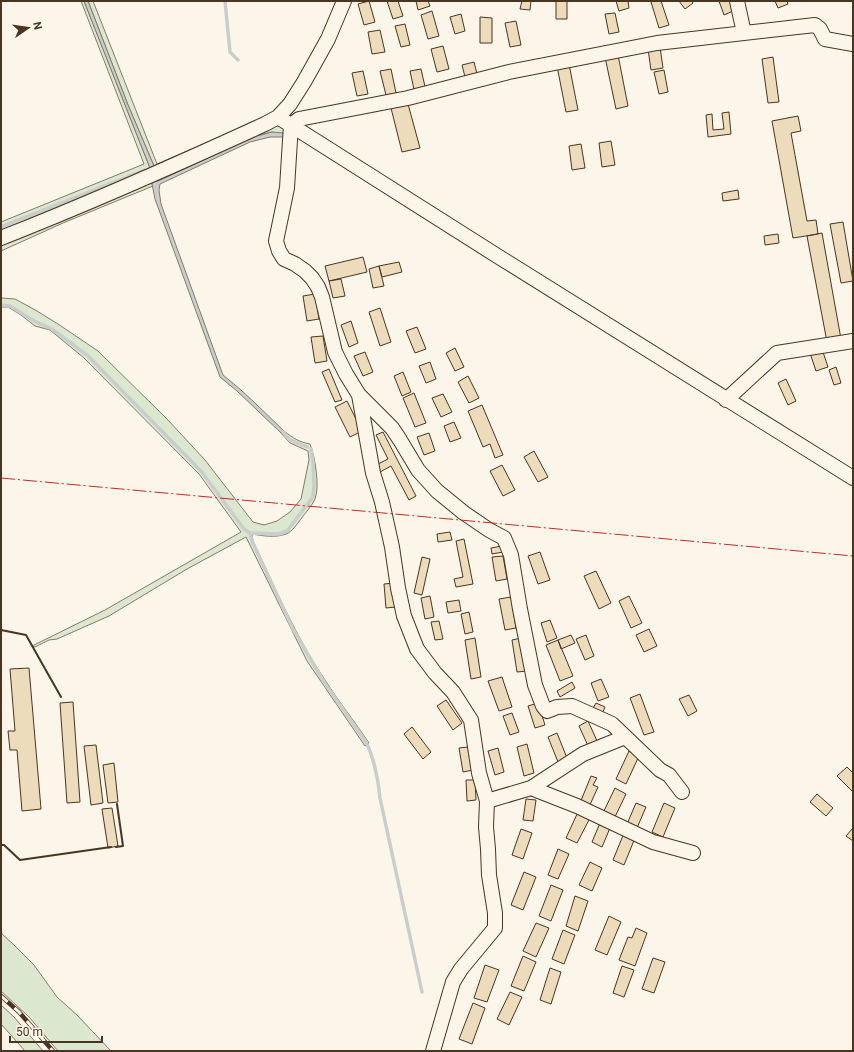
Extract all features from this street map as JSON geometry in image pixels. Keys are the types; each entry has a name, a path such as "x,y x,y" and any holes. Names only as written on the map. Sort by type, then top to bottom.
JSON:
{"street":[{"path":"1,238 158,173 278,117 290,104 322,51 344,1"},
{"path":"737,1 744,33"},
{"path":"290,125 299,119 408,98 524,69 657,43 814,25 820,29 826,39 853,44"},
{"path":"278,117 726,400 853,478"},
{"path":"290,125 290,156 287,188 276,241 279,251 284,259 305,271 318,287 322,297 335,352 346,374 359,394 392,428 418,470 437,491 464,513 504,538 511,555 535,685 543,706 547,711 557,707 572,706 612,724 660,770 669,775 682,792"},
{"path":"726,400 777,353 853,341"},
{"path":"359,394 373,473 382,502 404,616 417,649 435,673 453,692 471,720 479,773 487,800 486,827 489,875 495,913 495,928 461,969 453,982 433,1051"},
{"path":"487,800 531,788 583,754 625,737"},
{"path":"531,788 577,806 653,842 693,853"}],"green space":[{"path":"81,1 84,1 150,168 154,166 128,105 88,1 93,1 157,164 261,119 274,111 283,101 307,64 313,62 275,113 150,171 1,231 1,222 144,164"},
{"path":"281,122 286,137 272,132 257,136 158,181 153,181 153,186 63,223 1,251 1,244"},
{"path":"1,298 15,299 37,311 98,351 167,419 205,460 253,522 264,525 277,521 290,512 301,499 309,460 308,451 290,443 280,432 285,434 284,431 296,439 310,444 314,456 317,479 314,502 288,533 274,536 252,534 253,541 286,612 314,664 369,743 365,746 307,661 246,537 187,569 109,616 57,639 49,640 35,647 32,646 105,610 241,532 199,474 84,358 50,330 35,326 8,307 1,307"},
{"path":"1,933 34,965 57,997 77,1015 111,1051 58,1051 29,1017 1,991"},
{"path":"1,1005 14,1017 43,1051 25,1051 1,1024"}],"shaded area":[{"path":"84,1 88,1 128,105 154,166 150,168"},
{"path":"272,132 283,133 286,137 270,137 250,142 160,184 159,190 161,204 223,375 262,409 284,431 285,435 220,377 155,199 152,184 153,181 158,181 238,144 257,136"}],"building":[{"path":"369,1 375,22 364,25 358,4"},
{"path":"387,1 398,1 403,16 393,19"},
{"path":"416,1 428,1 430,6 418,10"},
{"path":"522,1 531,1 530,10 520,9"},
{"path":"556,1 567,1 567,19 556,19"},
{"path":"616,1 628,1 629,8 619,11"},
{"path":"661,1 669,25 659,28 651,2"},
{"path":"679,1 692,1 693,3 685,9"},
{"path":"719,1 730,1 733,11 724,15"},
{"path":"775,1 787,1 788,4 778,8"},
{"path":"432,11 439,36 428,39 421,15"},
{"path":"615,13 619,32 609,34 605,14"},
{"path":"461,14 465,31 455,34 450,17"},
{"path":"480,17 492,18 492,43 480,43"},
{"path":"516,21 521,45 510,47 505,23"},
{"path":"405,24 410,45 401,47 395,26"},
{"path":"380,30 385,52 372,54 368,32"},
{"path":"443,46 449,69 437,72 431,49"},
{"path":"660,47 663,68 651,70 648,49"},
{"path":"618,55 628,106 616,109 605,57"},
{"path":"773,57 779,102 768,103 762,59"},
{"path":"474,62 478,78 466,81 462,65"},
{"path":"569,64 578,110 566,112 557,66"},
{"path":"391,69 396,93 386,95 380,71"},
{"path":"421,69 426,91 415,94 410,71"},
{"path":"664,70 668,92 659,94 654,72"},
{"path":"363,71 368,94 357,96 352,73"},
{"path":"408,104 420,148 402,152 391,108"},
{"path":"729,112 731,134 708,137 706,115 712,114 713,130 724,129 722,113"},
{"path":"798,116 801,131 791,133 807,221 816,220 818,234 793,238 772,121"},
{"path":"611,141 615,165 602,167 599,143"},
{"path":"581,144 585,168 572,170 569,146"},
{"path":"738,190 739,199 723,201 722,193"},
{"path":"843,222 853,281 841,283 830,224"},
{"path":"822,233 841,339 827,342 807,236"},
{"path":"778,234 779,243 765,245 764,236"},
{"path":"363,257 367,272 329,281 325,266"},
{"path":"399,262 402,272 382,277 379,266"},
{"path":"379,266 384,286 373,288 369,269"},
{"path":"341,279 345,296 333,298 329,281"},
{"path":"315,294 319,319 307,321 303,296"},
{"path":"380,308 391,342 380,346 369,312"},
{"path":"351,321 358,343 349,347 341,325"},
{"path":"417,327 426,349 415,353 406,331"},
{"path":"323,336 327,361 315,363 311,337"},
{"path":"455,348 464,367 455,371 446,353"},
{"path":"822,349 828,367 816,371 810,353"},
{"path":"365,352 373,372 363,376 354,356"},
{"path":"430,362 436,379 426,383 419,366"},
{"path":"836,367 841,383 834,385 829,370"},
{"path":"329,369 342,400 335,402 322,372"},
{"path":"403,372 411,392 402,396 394,376"},
{"path":"468,376 479,398 469,403 458,382"},
{"path":"786,379 796,401 788,405 778,383"},
{"path":"414,393 426,423 415,427 403,398"},
{"path":"443,394 452,412 441,417 432,398"},
{"path":"347,401 362,431 350,437 335,407"},
{"path":"482,405 503,455 495,458 490,444 483,447 468,411"},
{"path":"454,422 461,438 450,442 444,426"},
{"path":"383,432 416,496 409,500 391,466 380,472 376,465 388,459 376,435"},
{"path":"429,433 435,451 424,455 417,437"},
{"path":"534,451 548,477 538,482 524,457"},
{"path":"502,465 515,490 503,496 490,471"},
{"path":"450,532 452,540 438,542 437,534"},
{"path":"464,539 473,584 456,587 454,579 463,577 456,541"},
{"path":"502,546 503,552 492,554 491,548"},
{"path":"540,552 550,580 538,584 528,556"},
{"path":"503,556 507,579 496,581 492,557"},
{"path":"422,557 430,559 422,595 414,593"},
{"path":"596,571 611,603 599,609 584,576"},
{"path":"394,583 396,607 386,608 384,584"},
{"path":"430,596 434,617 425,619 421,598"},
{"path":"629,596 642,623 631,628 619,601"},
{"path":"511,597 516,628 505,630 499,599"},
{"path":"459,600 461,611 448,613 446,602"},
{"path":"469,612 473,632 465,634 461,614"},
{"path":"550,620 557,638 547,642 541,623"},
{"path":"439,621 443,639 435,640 431,622"},
{"path":"649,629 657,646 644,652 636,635"},
{"path":"571,635 575,643 561,649 558,640"},
{"path":"586,635 594,656 585,660 576,639"},
{"path":"475,638 481,677 471,679 465,640"},
{"path":"521,638 527,671 517,672 512,640"},
{"path":"558,640 573,676 560,681 546,645"},
{"path":"29,668 41,809 22,811 17,750 10,750 8,731 15,731 10,669"},
{"path":"502,677 512,707 499,711 488,681"},
{"path":"601,679 609,697 598,701 591,683"},
{"path":"572,682 575,688 560,697 557,691"},
{"path":"640,694 654,732 644,735 630,698"},
{"path":"689,695 697,711 688,716 679,699"},
{"path":"446,700 462,723 453,730 437,706"},
{"path":"73,702 80,802 67,803 60,703"},
{"path":"538,703 545,725 535,728 528,706"},
{"path":"596,703 605,707 602,714 592,710"},
{"path":"512,713 519,732 510,735 503,716"},
{"path":"588,721 598,743 589,748 579,726"},
{"path":"412,727 431,752 423,759 404,734"},
{"path":"557,733 567,758 558,762 548,737"},
{"path":"527,744 534,773 524,776 517,747"},
{"path":"96,745 103,803 91,805 84,746"},
{"path":"468,747 473,770 463,772 459,748"},
{"path":"498,748 504,772 495,775 488,751"},
{"path":"629,751 639,756 626,784 616,779"},
{"path":"114,763 118,802 108,803 103,765"},
{"path":"847,767 853,773 852,791 837,776"},
{"path":"591,776 597,778 593,785 598,787 589,807 580,803"},
{"path":"466,780 475,780 476,800 467,801"},
{"path":"615,788 626,794 613,821 602,815"},
{"path":"817,794 833,808 826,816 810,802"},
{"path":"526,799 536,800 533,821 523,820"},
{"path":"636,803 646,807 637,828 627,824"},
{"path":"664,803 675,808 663,837 652,832"},
{"path":"112,808 118,846 108,848 102,809"},
{"path":"578,812 590,818 577,843 566,838"},
{"path":"600,823 610,828 602,847 592,842"},
{"path":"853,828 853,841 846,836"},
{"path":"521,829 532,833 523,859 512,855"},
{"path":"624,833 635,838 624,865 613,860"},
{"path":"558,849 569,854 558,879 548,875"},
{"path":"590,862 602,868 592,891 579,885"},
{"path":"524,872 536,877 523,910 511,905"},
{"path":"551,885 563,890 551,921 539,916"},
{"path":"575,896 588,901 578,931 566,926"},
{"path":"609,916 621,922 607,955 595,950"},
{"path":"536,923 549,928 536,957 523,951"},
{"path":"636,928 647,933 635,966 619,960 628,937 632,938"},
{"path":"563,930 575,935 564,964 552,959"},
{"path":"523,956 536,962 524,991 511,986"},
{"path":"653,958 665,962 654,993 642,989"},
{"path":"485,965 499,970 487,1002 474,998"},
{"path":"622,966 634,970 624,997 613,993"},
{"path":"550,968 561,972 551,1004 540,1000"},
{"path":"510,992 522,997 509,1025 497,1019"},
{"path":"473,1003 485,1008 472,1044 459,1039"}],"waterway":[{"path":"225,1 230,52 238,60"},
{"path":"1,227 145,170"},
{"path":"1,305 10,306 36,322 52,329 88,356 201,471 244,529 250,533 252,541 293,629 324,682 366,742 372,756 422,992"},
{"path":"283,432 290,440 307,447"},
{"path":"250,533 279,534 287,531 313,497 314,485 311,449"}],"railway":[{"path":"1,996 19,1012 53,1051"}],"wall":[{"path":"1,630 26,635 61,697"},
{"path":"116,847 123,846 117,804"},
{"path":"1,845 4,845 20,860 111,847"}],"power":[{"path":"1,478 853,556"}]}
